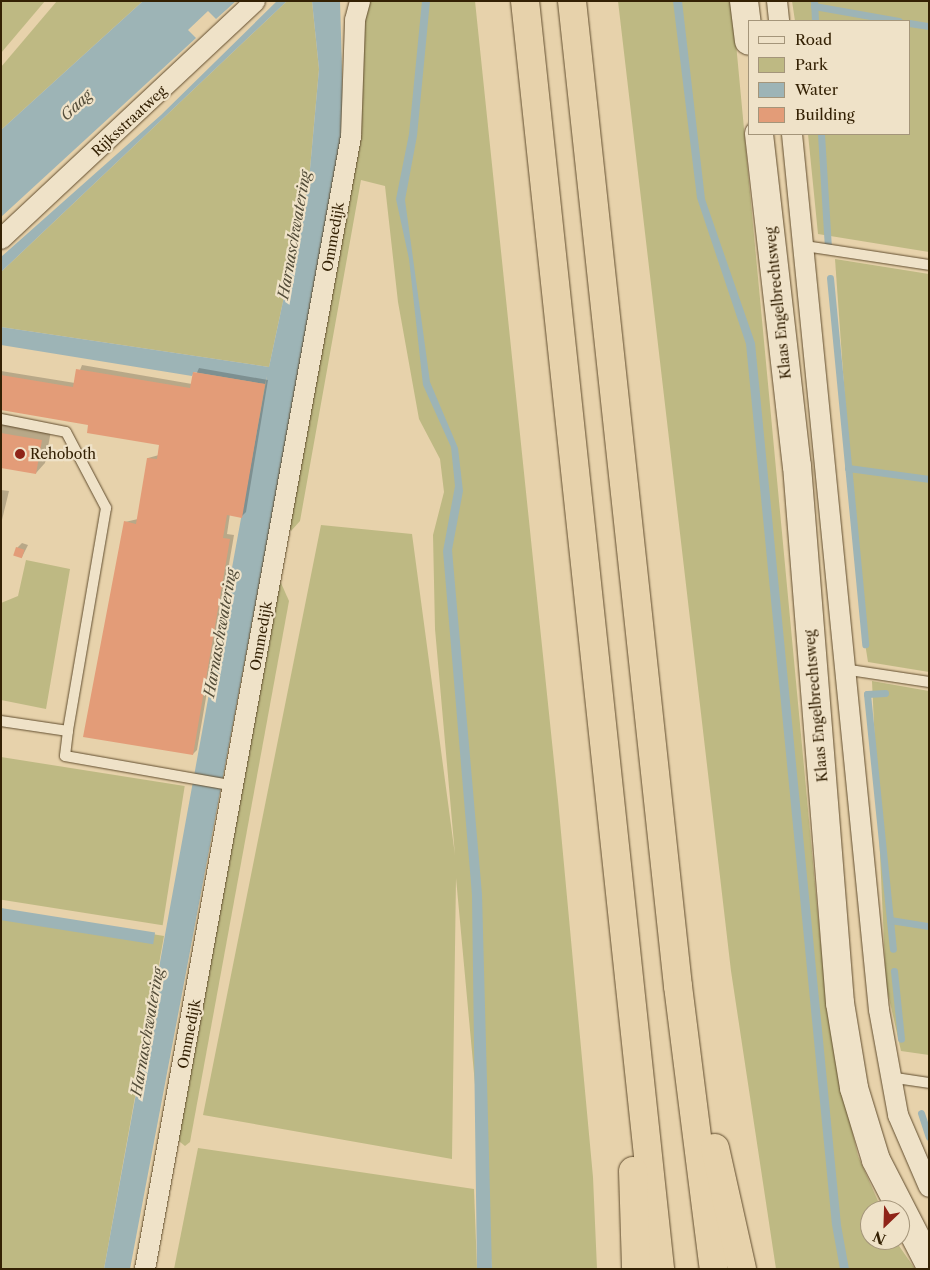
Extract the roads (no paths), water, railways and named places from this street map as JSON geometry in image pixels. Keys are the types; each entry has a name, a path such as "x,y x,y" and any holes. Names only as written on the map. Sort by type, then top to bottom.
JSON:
{"highway":[{"path":"525,1 660,1269"},
{"path":"572,1 678,986 714,1269"},
{"path":"628,969 636,1269"},
{"path":"678,986 742,1269"}],"main road":[{"path":"744,1 748,33"},
{"name":"Klaas Engelbrechtsweg","path":"759,135 797,466 840,1003 854,1088 876,1160 929,1263"}],"street":[{"name":"Rijksstraatweg","path":"1,239 255,1"},
{"name":"Ommedijk","path":"145,1269 230,785 351,137 355,20 360,1"},
{"path":"777,1 779,20"},
{"path":"792,135 805,246 842,669 888,1077 898,1115 929,1187"}],"lane":[{"path":"805,246 929,265"},
{"path":"1,419 66,432 106,508 65,756 230,785"},
{"path":"842,669 929,682"},
{"path":"1,721 68,732"},
{"path":"888,1077 929,1083"}],"water":[{"name":"Gaag","path":"143,1 236,1 216,19 208,11 188,30 196,38 1,217 1,130"},
{"path":"277,1 287,1 1,272 1,257 161,115"},
{"path":"312,1 340,1 344,136 130,1269 104,1269 267,376 265,384 194,372 192,376 1,345 1,327 269,367 309,180 319,69"},
{"path":"422,1 430,1 417,136 405,200 430,382 458,448 463,491 452,550 482,894 492,1269 477,1269 472,895 443,551 455,486 451,447 423,385 409,259 396,199 409,134"},
{"path":"673,1 682,1 705,199 755,343 841,1225 849,1269 840,1269 832,1225 746,344 697,198"},
{"path":"1,908 155,932 153,944 1,920"}],"waterway":[{"path":"814,1 815,20"},
{"path":"814,6 893,20"},
{"path":"910,23 929,26"},
{"path":"821,135 828,249"},
{"path":"830,278 865,644"},
{"path":"848,468 929,479"},
{"path":"885,693 867,694 893,949"},
{"path":"890,920 929,926"},
{"path":"894,971 901,1039"},
{"path":"921,1113 929,1137"}],"place":[{"name":"Rehoboth","path":"20,454"}],"water label":[{"name":"Harnaschwatering","path":"294,235"},
{"name":"Harnaschwatering","path":"220,633"},
{"name":"Harnaschwatering","path":"147,1032"}]}
